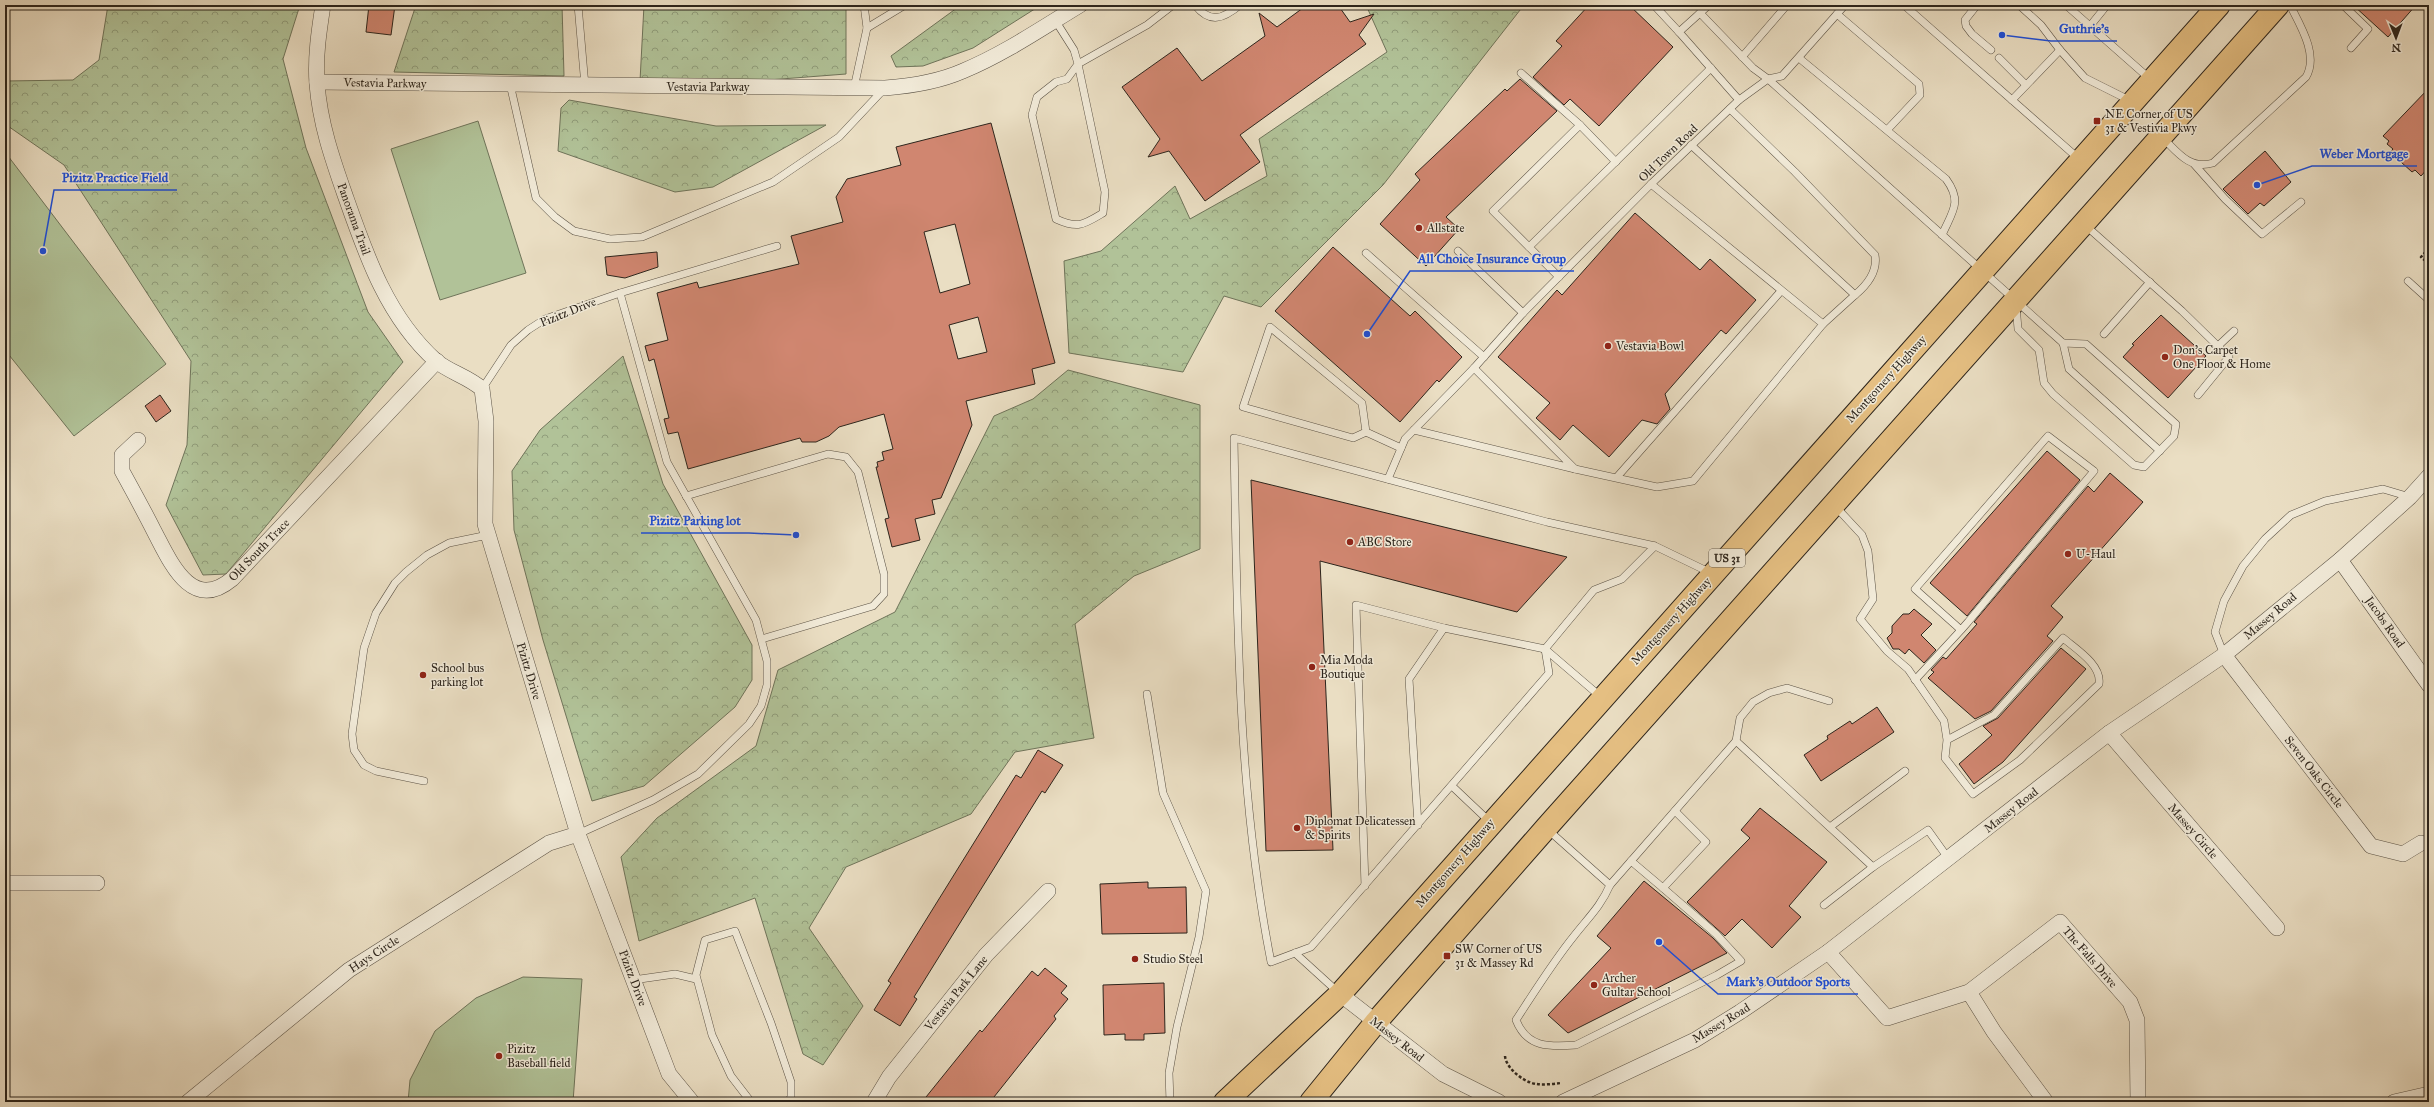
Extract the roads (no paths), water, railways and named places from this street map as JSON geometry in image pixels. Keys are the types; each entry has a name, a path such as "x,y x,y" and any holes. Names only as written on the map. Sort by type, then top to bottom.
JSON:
{"main road":[{"name":"Montgomery Highway","path":"1225,1102 1340,994 2218,5"},
{"path":"1311,1102 1376,1022 1546,828 2278,5"}],"street":[{"name":"Panorama Trail","path":"323,5 317,40 317,82 324,133 365,253 384,294 400,320 437,361 472,380 482,389"},
{"name":"Vestavia Parkway","path":"317,82 854,88 909,86 961,72 986,61 1080,5"},
{"name":"Old South Trace","path":"138,440 122,456 122,471 178,575 198,589 216,590 232,579 437,361"},
{"name":"Pizitz Drive","path":"482,389 486,421 485,524 578,834 669,1074 686,1100"},
{"name":"Massey Road","path":"1563,1102 1695,1040 1740,1012 1828,952 2109,734 2224,655 2340,560 2410,497 2429,476"},
{"name":"Jacobs Road","path":"2340,560 2429,685"},
{"name":"Seven Oaks Circle","path":"2224,655 2371,846 2403,854 2421,844"},
{"name":"Massey Circle","path":"2109,734 2276,928"},
{"name":"Hays Circle","path":"188,1102 348,970 549,843 578,834"},
{"path":"5,883 97,883"},
{"name":"Vestavia Park Lane","path":"874,1102 889,1077 986,955 1048,891"},
{"name":"The Falls Drive","path":"1828,952 1887,1018 1969,992 2060,922 2130,1002 2137,1020 2138,1102"},
{"path":"1969,992 1994,1032 2046,1102"},
{"name":"Massey Road","path":"1340,994 1443,1074 1499,1102"},
{"path":"2394,1102 2429,1094"}],"lane":[{"path":"578,5 585,86"},
{"path":"854,88 868,28 864,5"},
{"path":"868,28 905,5"},
{"path":"1055,20 1074,50 1078,64 1105,192 1103,213 1087,223 1071,226 1056,219 1032,115 1037,98 1056,82 1067,79 1078,64 1147,25 1173,5"},
{"path":"1195,5 1202,14 1211,18 1230,14 1240,5"},
{"path":"1654,5 1739,100"},
{"path":"1679,32 1709,5"},
{"path":"1742,57 1787,5"},
{"name":"Old Town Road","path":"1388,479 1405,439 1474,368 1523,313 1651,184 1739,100 1768,79 1782,76 1845,5"},
{"path":"1904,5 2080,160"},
{"path":"1977,5 1965,20 1966,26 1991,50"},
{"path":"2019,5 2041,25 2060,50 2085,78 2133,102"},
{"path":"2066,5 2152,80"},
{"path":"2090,26 2106,5"},
{"path":"2161,136 2184,160 2194,164 2213,163 2308,73 2311,60 2303,30 2290,5"},
{"path":"2343,5 2368,29 2351,48"},
{"path":"1700,13 1742,57 2064,343 2069,368 2160,450"},
{"path":"1837,14 1919,84 1920,95 1888,130"},
{"path":"2012,100 2060,50"},
{"path":"1799,58 1946,179 1955,191 1956,204 1942,235"},
{"path":"1999,58 2026,85"},
{"path":"1530,247 1711,68"},
{"path":"1521,73 1580,125 1616,162"},
{"path":"510,84 536,198 555,217 574,231 610,239 642,237 773,182 839,137 885,88"},
{"path":"1414,430 1575,469 1657,487 1693,481 1823,324 1865,287 1873,274 1877,263 1875,255 1801,177 1730,109"},
{"path":"1559,277 1493,211 1580,125"},
{"path":"1691,146 1855,295"},
{"path":"2194,164 2225,199 2262,234 2301,202"},
{"path":"1651,184 1823,324"},
{"path":"2084,223 2150,282 2229,357 2198,395"},
{"name":"Pizitz Drive","path":"482,389 512,346 528,330 567,311 620,293 776,246"},
{"path":"1458,251 1523,313"},
{"path":"1366,253 1484,357"},
{"path":"2408,280 2429,300"},
{"path":"2104,334 2150,282"},
{"path":"1617,477 1781,291"},
{"path":"578,834 653,800 698,774 722,753 749,724 762,706 767,685 767,661 762,639 752,613 667,462 620,293"},
{"path":"2016,299 2018,329 2039,350 2044,383 2053,394 2134,465 2144,467 2174,436 2176,424 2086,344 2064,343"},
{"path":"1366,432 1362,403 1270,327 1243,407 1353,438 1366,432 1401,448"},
{"path":"2218,346 2234,331"},
{"path":"1474,368 1575,469"},
{"path":"1915,680 1961,630 2094,471 2048,436 1915,589 1961,630"},
{"path":"1545,649 1550,673 1453,787 1311,947 1270,962 1257,892 1244,771 1237,608 1234,438 1547,522 1655,546 1713,574"},
{"path":"686,496 828,454 846,457 858,472 884,574 884,594 873,606 762,639"},
{"path":"2224,655 2215,632 2224,601 2243,566 2265,539 2291,515 2324,501 2383,489 2410,497"},
{"path":"1833,505 1862,535 1868,551 1872,599 1860,619 1886,651 1908,669 1944,721 1947,740 1945,758 1973,794 2020,760 2099,684 2100,678 2092,663 2063,638 1994,715 1947,740"},
{"path":"424,781 376,771 364,765 354,750 352,734 364,648 376,613 395,583 406,572 427,555 449,543 488,534"},
{"path":"1545,649 1594,590 1622,579 1655,546"},
{"path":"1365,886 1356,605 1444,628 1545,649 1602,698"},
{"path":"1418,825 1409,679 1444,628"},
{"path":"1631,861 1716,934 1741,961 1716,976 1576,1045 1554,1047 1534,1042 1521,1033 1516,1020 1574,936 1603,902 1610,885 1631,861 1675,811 1736,741 1740,718 1753,702 1769,692 1787,688 1829,701"},
{"path":"1147,694 1163,794 1206,891 1199,937 1177,1027 1169,1073 1170,1102"},
{"path":"1736,741 1873,867"},
{"path":"1830,827 1904,771"},
{"path":"1453,787 1491,823"},
{"path":"1663,888 1706,842 1675,811"},
{"path":"1546,828 1610,885"},
{"path":"1824,905 1873,867 1928,830 1948,858"},
{"path":"751,1102 731,1076 712,1035 696,979 705,940 735,931 771,1023 791,1082 791,1098 786,1102"},
{"path":"1295,953 1340,994"},
{"path":"634,980 675,974 696,979"}],"place":[{"name":"Guthrie's","path":"2002,35"},
{"name":"NE Corner of US 31 & Vestivia Pkwy","path":"2097,121"},
{"name":"Weber Mortgage","path":"2257,185"},
{"name":"Allstate","path":"1419,228"},
{"name":"Pizitz Practice Field","path":"43,251"},
{"name":"All Choice Insurance Group","path":"1367,334"},
{"name":"Vestavia Bowl","path":"1608,346"},
{"name":"Don's Carpet One Floor & Home","path":"2165,357"},
{"name":"Pizitz Parking lot","path":"796,535"},
{"name":"ABC Store","path":"1350,542"},
{"name":"U-Haul","path":"2068,554"},
{"name":"Mia Moda Boutique","path":"1312,667"},
{"name":"School bus parking lot","path":"423,675"},
{"name":"Diplomat Delicatessen & Spirits","path":"1297,828"},
{"name":"Mark's Outdoor Sports","path":"1659,942"},
{"name":"SW Corner of US 31 & Massey Rd","path":"1447,956"},
{"name":"Studio Steel","path":"1135,959"},
{"name":"Archer Gultar School","path":"1594,985"},
{"name":"Pizitz Baseball field","path":"499,1056"}]}
